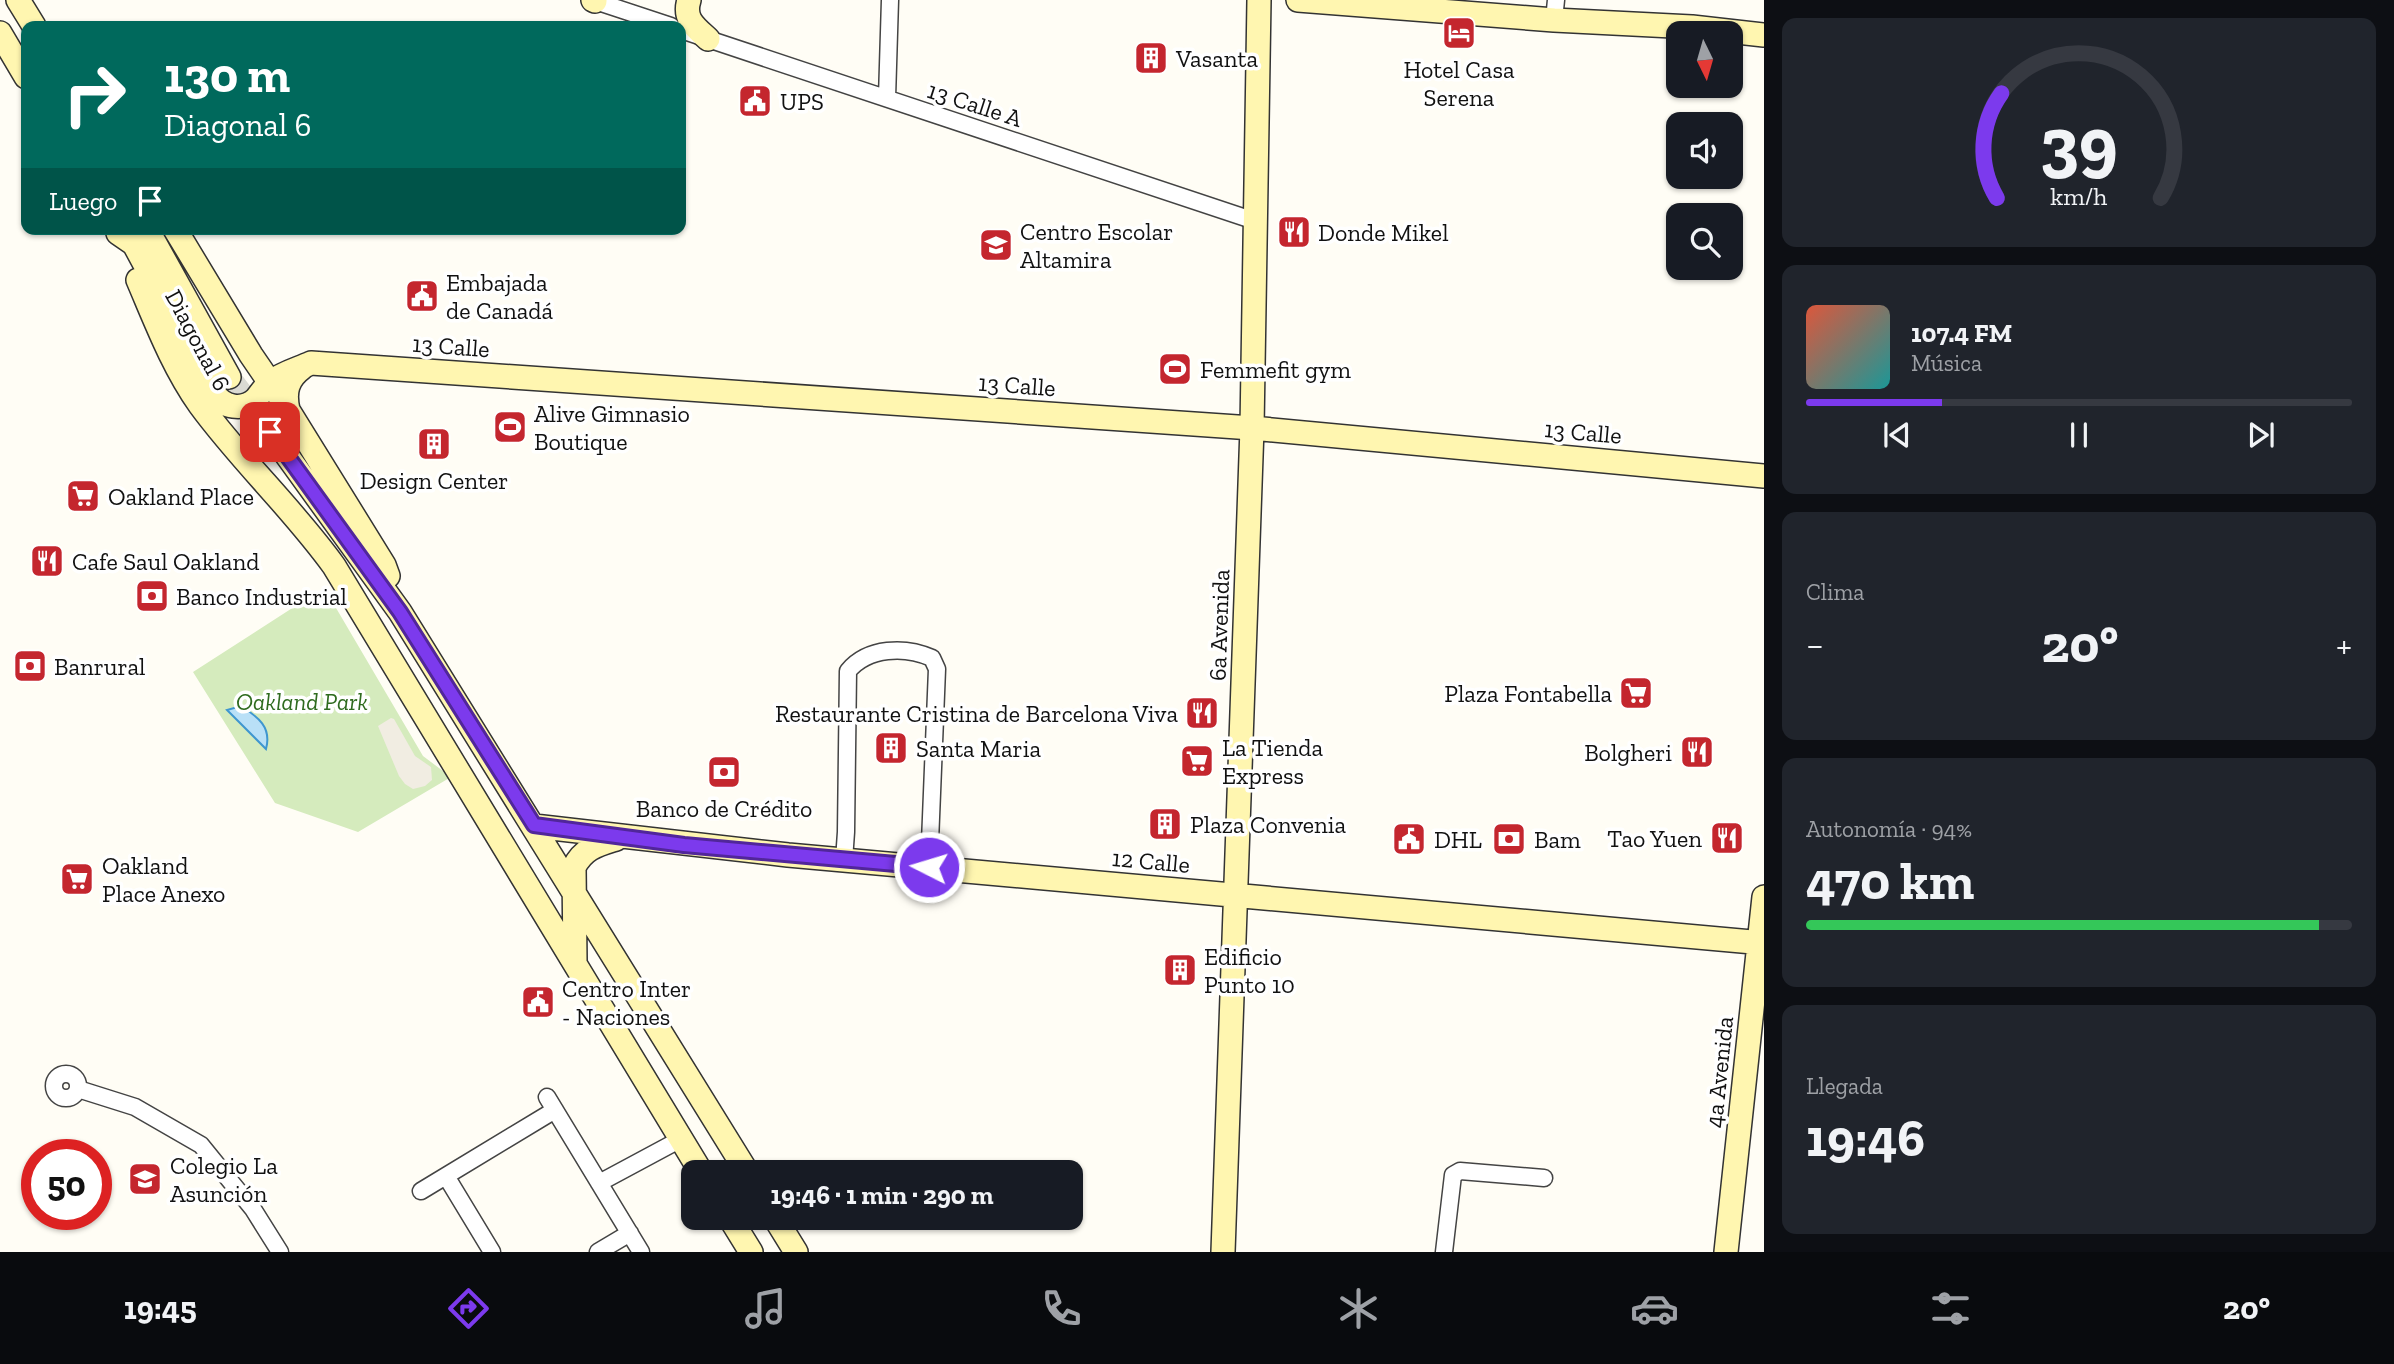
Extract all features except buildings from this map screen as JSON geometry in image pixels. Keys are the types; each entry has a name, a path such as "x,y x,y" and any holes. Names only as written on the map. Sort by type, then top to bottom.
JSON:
{"main road":[{"path":"18,0 31,21"},
{"path":"689,0 686,8 690,23 708,38"},
{"name":"6a Avenida","path":"1223,1252 1252,428 1259,0"},
{"path":"1298,0 1555,10 1657,25 1764,35"},
{"path":"0,33 21,69"},
{"name":"Diagonal 6","path":"119,235 166,345 200,404 290,510 337,571 694,1160"},
{"name":"13 Calle","path":"122,235 134,244 219,401 230,406 247,405 254,401 270,382 311,363 1252,428 1764,477"},
{"name":"Diagonal 6","path":"150,235 229,377"},
{"name":"Diagonal 6","path":"179,235 384,565 400,612"},
{"path":"288,410 286,399 289,382 299,370 311,363"},
{"path":"270,432 400,612 739,1160"},
{"name":"12 Calle","path":"534,825 844,860 1762,942"},
{"path":"575,963 575,867 590,847 622,837"},
{"name":"4a Avenida","path":"1726,1252 1762,942 1764,897"},
{"path":"737,1230 751,1252"},
{"path":"782,1230 796,1252"}],"street":[{"path":"593,0 656,21"},
{"path":"887,98 890,0"},
{"name":"13 Calle A","path":"686,31 1255,221"},
{"path":"844,860 848,671 858,660 876,652 917,652 932,659 937,669 929,867"},
{"path":"78,1089 135,1107 201,1145 253,1209 280,1252"},
{"path":"421,1191 551,1104 641,1252"},
{"path":"599,1183 681,1139"},
{"path":"1444,1252 1453,1175 1460,1171 1544,1178"},
{"path":"446,1176 492,1252"},
{"path":"598,1252 630,1233"}],"green space":[{"name":"Oakland Park","path":"318,595 329,596 423,756 451,777 358,832 275,803 193,672 297,605"}],"shaded area":[{"path":"391,718 415,756 431,767 432,780 425,786 413,789 399,776 378,726"}],"water":[{"path":"241,706 262,723 267,735 266,749 227,710"}],"tunnel":[{"path":"229,377 270,432"}],"place":[{"name":"Hotel Casa Serena","path":"1459,33"},
{"name":"Vasanta","path":"1151,58"},
{"name":"UPS","path":"755,101"},
{"name":"Donde Mikel","path":"1294,232"},
{"name":"Centro Escolar Altamira","path":"996,245"},
{"name":"Embajada de Canadá","path":"422,296"},
{"name":"Femmefit gym","path":"1175,369"},
{"name":"Alive Gimnasio Boutique","path":"510,427"},
{"name":"Design Center","path":"434,444"},
{"name":"Oakland Place","path":"83,496"},
{"name":"Cafe Saul Oakland","path":"47,561"},
{"name":"Banco Industrial","path":"152,596"},
{"name":"Banrural","path":"30,666"},
{"name":"Plaza Fontabella","path":"1636,693"},
{"name":"Restaurante Cristina de Barcelona Viva","path":"1202,713"},
{"name":"Santa Maria","path":"891,748"},
{"name":"Bolgheri","path":"1697,752"},
{"name":"La Tienda Express","path":"1197,761"},
{"name":"Banco de Crédito","path":"724,772"},
{"name":"Plaza Convenia","path":"1165,824"},
{"name":"Tao Yuen","path":"1727,838"},
{"name":"DHL","path":"1409,839"},
{"name":"Bam","path":"1509,839"},
{"name":"Oakland Place Anexo","path":"77,879"},
{"name":"Edificio Punto 10","path":"1180,970"},
{"name":"Centro Inter - Naciones","path":"538,1002"},
{"name":"Colegio La Asunción","path":"145,1179"}],"route":[{"path":"270,432 400,612 534,825 684,845 929,867"}]}
